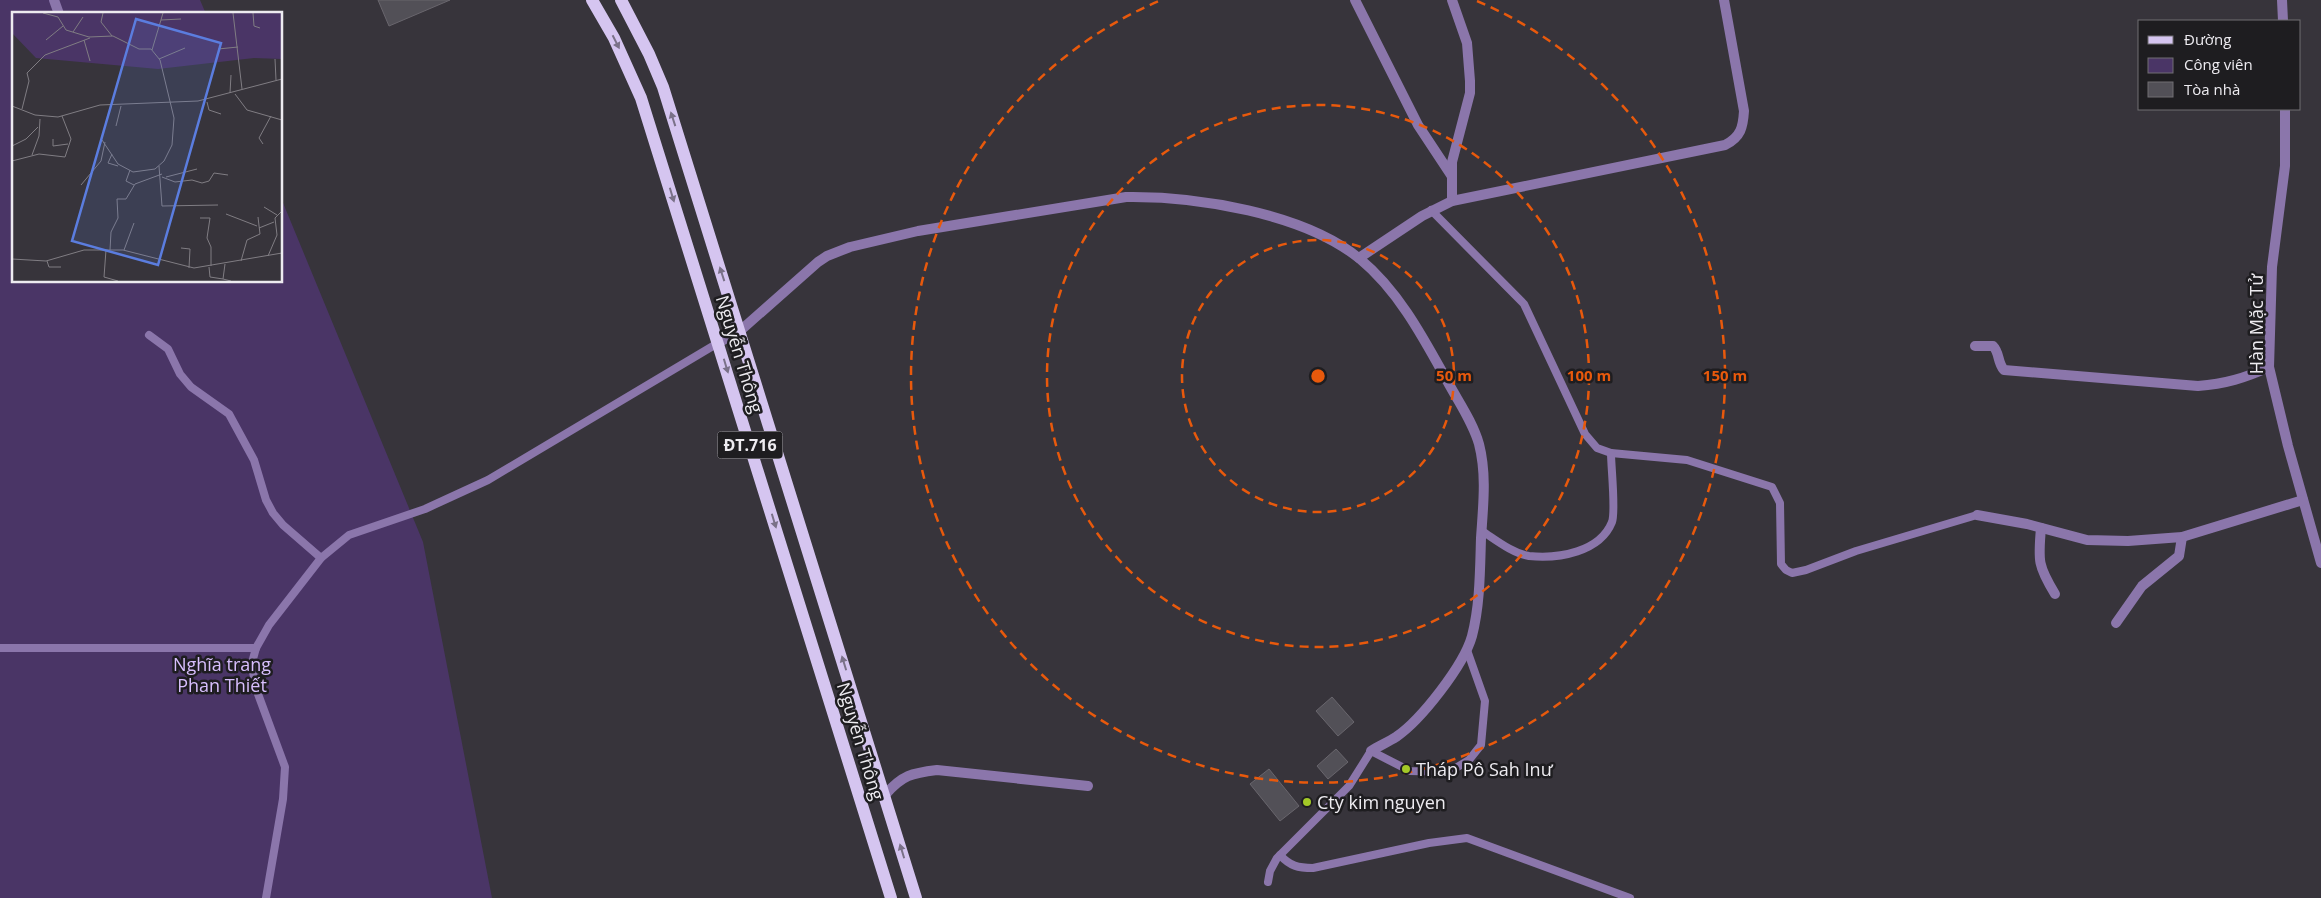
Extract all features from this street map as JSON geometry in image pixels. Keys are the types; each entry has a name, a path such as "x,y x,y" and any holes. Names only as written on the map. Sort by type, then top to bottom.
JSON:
{"main road":[{"name":"Nguyễn Thông","path":"592,0 614,38 641,98 891,898"},
{"name":"Nguyễn Thông","path":"621,0 663,86 916,898"}],"street":[{"path":"54,0 58,12"},
{"path":"1356,0 1418,125 1450,175"},
{"path":"1452,0 1467,43 1470,81 1470,93 1455,144 1450,175 1452,201"},
{"path":"1360,258 1431,210 1452,201 1725,145 1733,141 1743,127 1744,111 1724,0"},
{"path":"2282,0 2283,20"},
{"name":"Hàn Mặc Tử","path":"2285,110 2285,166 2272,267 2269,367 2303,500 2318,538 2321,563"},
{"path":"718,344 740,330 818,262 850,247 918,231 1126,197 1156,196 1269,215 1316,232 1360,258 1384,283 1408,314 1473,429 1482,461 1484,497 1475,622 1467,650 1452,677 1410,724 1397,736 1371,751"},
{"path":"1975,346 1993,346 1998,353 1999,365 2004,370 2198,386 2223,384 2247,378 2269,367"},
{"path":"1978,515 2087,540 2128,541 2182,537 2303,500"},
{"path":"2041,528 2038,558 2043,574 2055,594"},
{"path":"2116,623 2142,586 2179,556 2182,537"},
{"path":"885,795 897,781 914,773 937,770 1088,786"}],"lane":[{"path":"1431,210 1524,304 1586,434 1598,448 1611,453 1687,460 1772,488 1780,504 1780,564 1786,570 1792,573 1943,524 1978,515"},
{"path":"149,335 168,349 180,374 191,387 229,414 254,460 266,500 274,513 283,525 320,558"},
{"path":"266,898 283,799 285,772 254,682 252,668 256,648 269,626 320,558 349,536 425,509 488,480 718,344"},
{"path":"1482,531 1505,546 1528,556 1571,552 1594,545 1604,538 1613,520 1611,453"},
{"path":"0,648 256,648"},
{"path":"1268,882 1270,871 1280,855 1349,786 1371,751 1410,771 1449,772 1469,760 1481,745 1485,701 1467,650"},
{"path":"1280,855 1286,862 1297,868 1313,868 1429,843 1467,838 1630,898"}],"green space":[{"name":"Nghĩa trang Phan Thiết","path":"0,0 200,0 205,12 12,12 12,282 282,282 282,200 423,542 492,898 0,898"}],"building":[{"path":"378,0 450,0 389,26"},
{"path":"1332,697 1354,722 1338,736 1316,711"},
{"path":"1336,749 1348,762 1328,779 1317,766"},
{"path":"1269,769 1299,806 1280,821 1250,784"}],"place":[{"name":"Tháp Pô Sah Inư","path":"1406,769"},
{"name":"Cty kim nguyen","path":"1307,802"}]}
